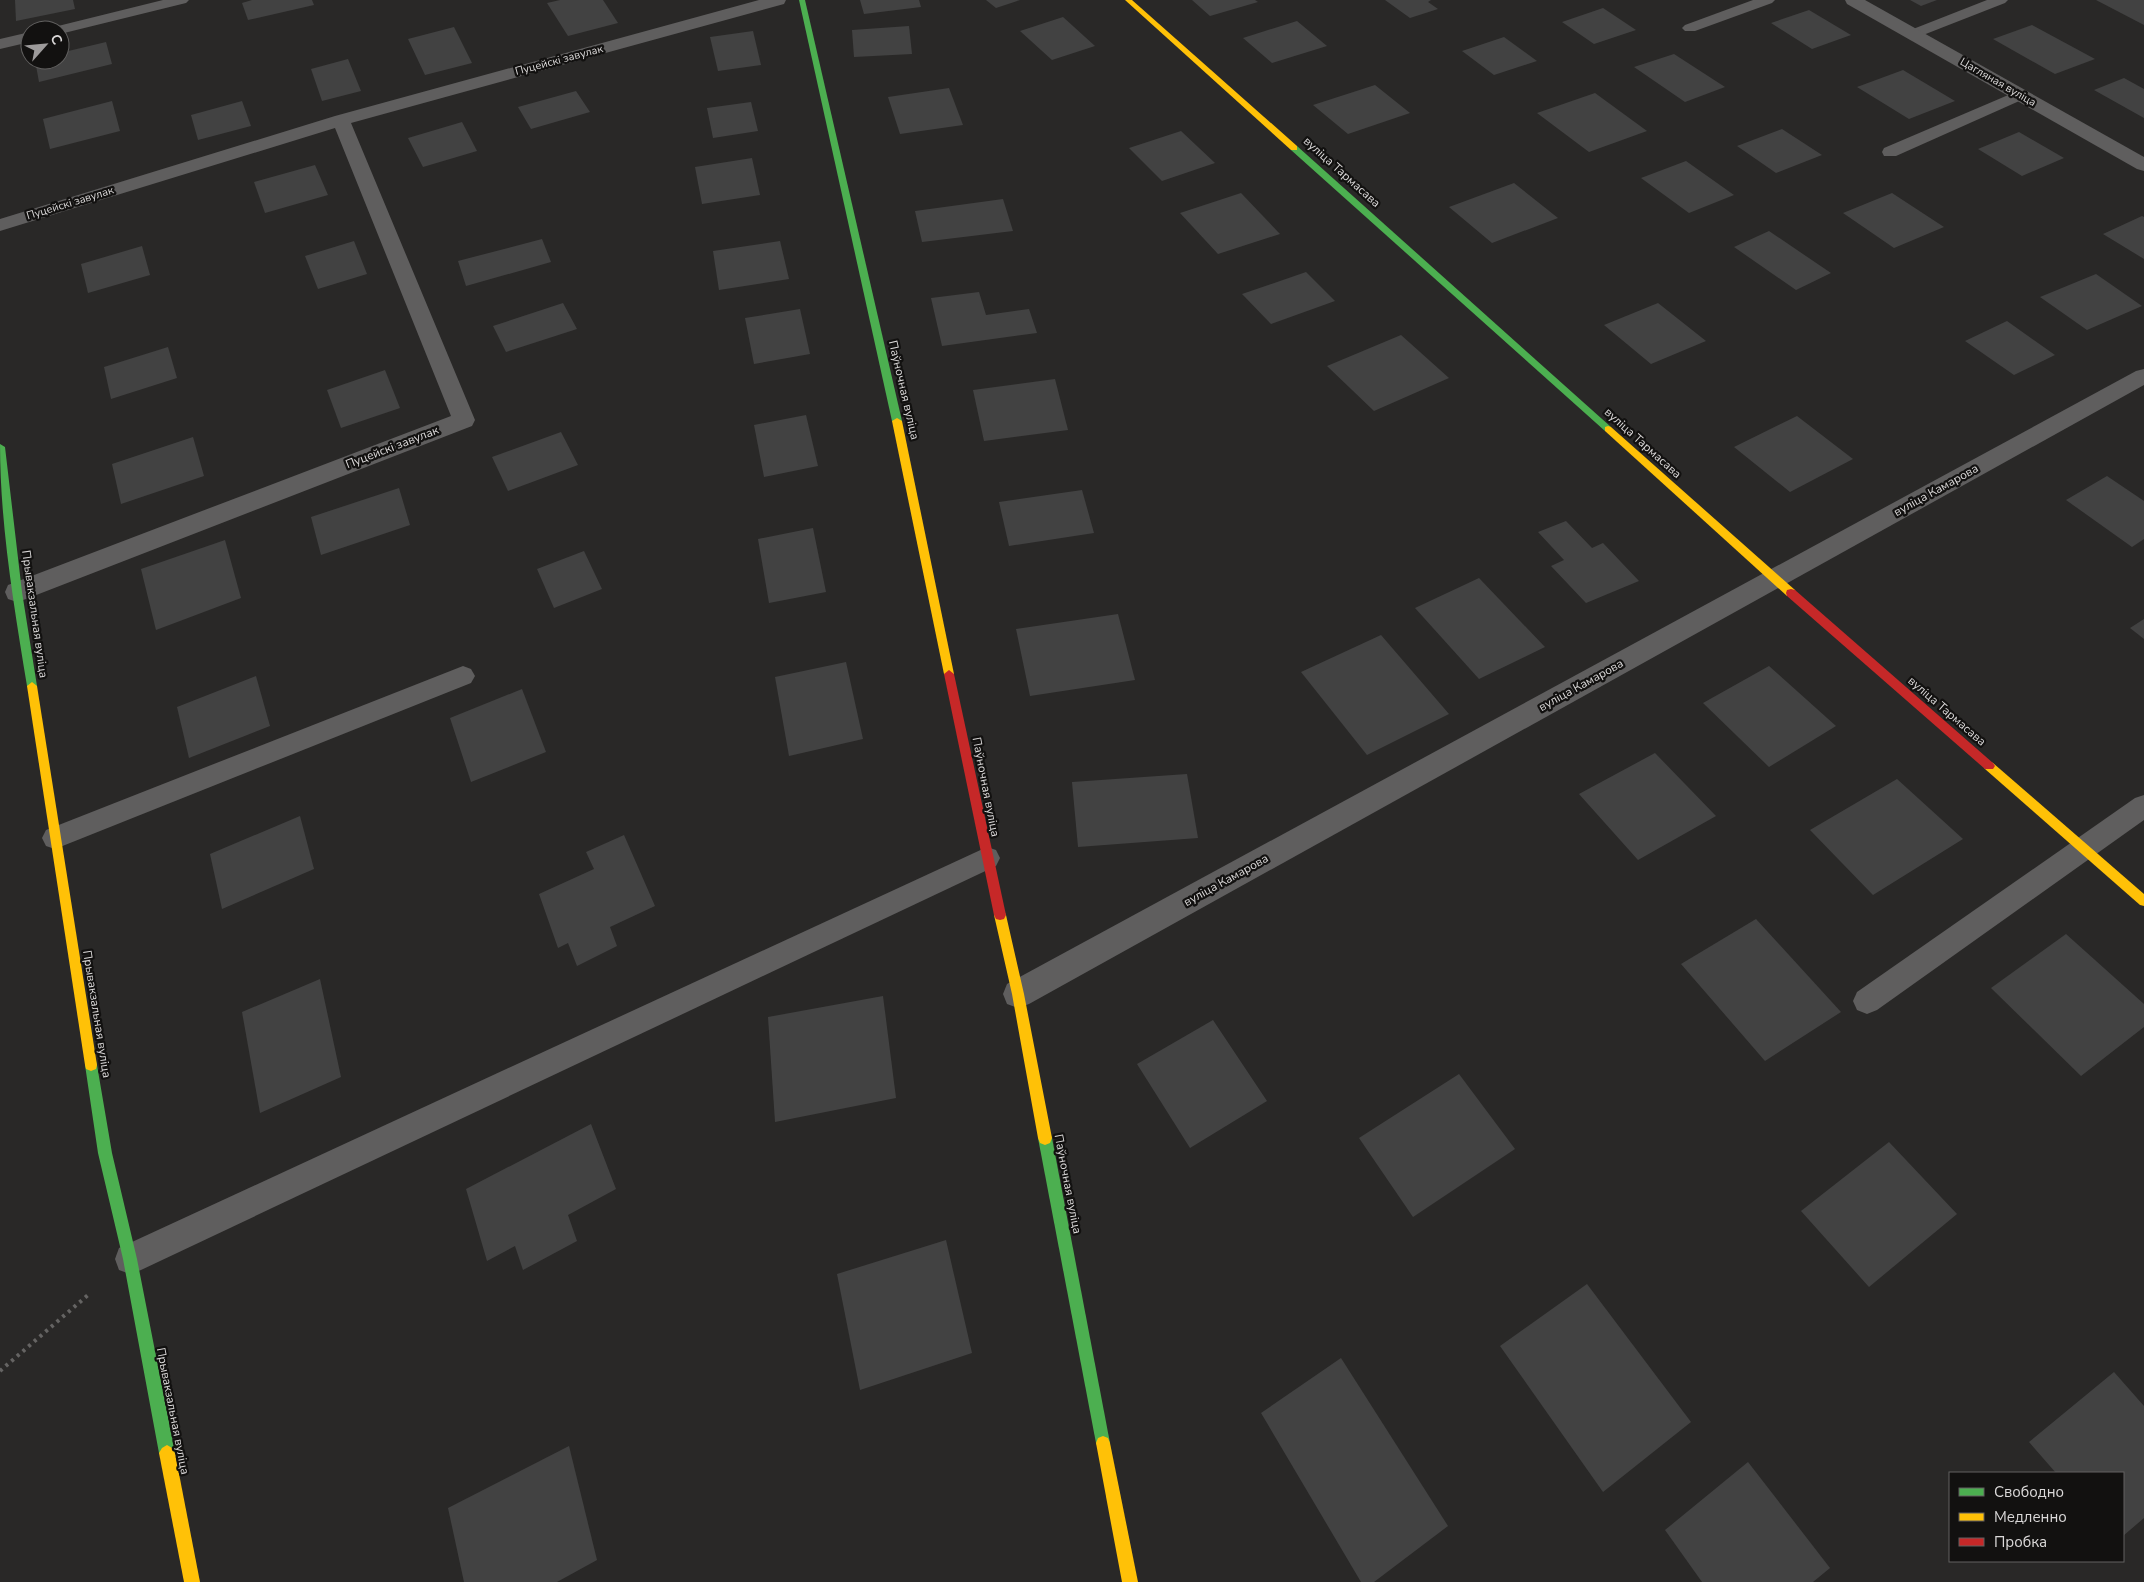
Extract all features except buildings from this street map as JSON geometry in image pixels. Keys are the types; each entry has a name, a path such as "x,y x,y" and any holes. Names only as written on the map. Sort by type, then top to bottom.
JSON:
{"street":[{"name":"Пуцейскі завулак","path":"0,225 341,120 778,0"},
{"name":"Паўночная вуліца","path":"802,0 907,467 987,858 1018,994 1130,1582"},
{"name":"вуліца Тармасава","path":"1128,0 1775,579 2144,901"},
{"name":"Цагляная вуліца","path":"1853,0 2144,165"},
{"name":"Пуцейскі завулак","path":"17,592 464,420 341,120"},
{"name":"вуліца Камарова","path":"1018,994 2144,376"},
{"name":"Прывакзальная вуліца","path":"0,447 17,592 105,1153 130,1259 192,1582"}],"lane":[{"path":"70,27 181,0"},
{"path":"1690,28 1767,0"},
{"path":"1913,34 2000,0"},
{"path":"0,44 20,39"},
{"path":"1890,152 2020,94"},
{"path":"55,838 463,676"},
{"path":"1867,1001 2144,806"},
{"path":"130,1259 987,858"}],"path":[{"path":"0,1371 130,1259"}],"traffic: fast":[{"path":"802,0 897,421"},
{"path":"1294,148 1608,429"},
{"path":"0,447 17,592 32,686"},
{"path":"91,1065 105,1153 130,1259 167,1453"},
{"path":"1045,1138 1103,1443"}],"traffic: slow":[{"path":"1128,0 1294,148"},
{"path":"897,421 949,674"},
{"path":"1608,429 1791,593"},
{"path":"32,686 91,1065"},
{"path":"1989,766 2144,901"},
{"path":"1000,915 1018,994 1045,1138"},
{"path":"1103,1443 1130,1582"},
{"path":"167,1453 192,1582"}],"traffic: jam":[{"path":"1791,593 1989,766"},
{"path":"949,674 1000,915"}]}
